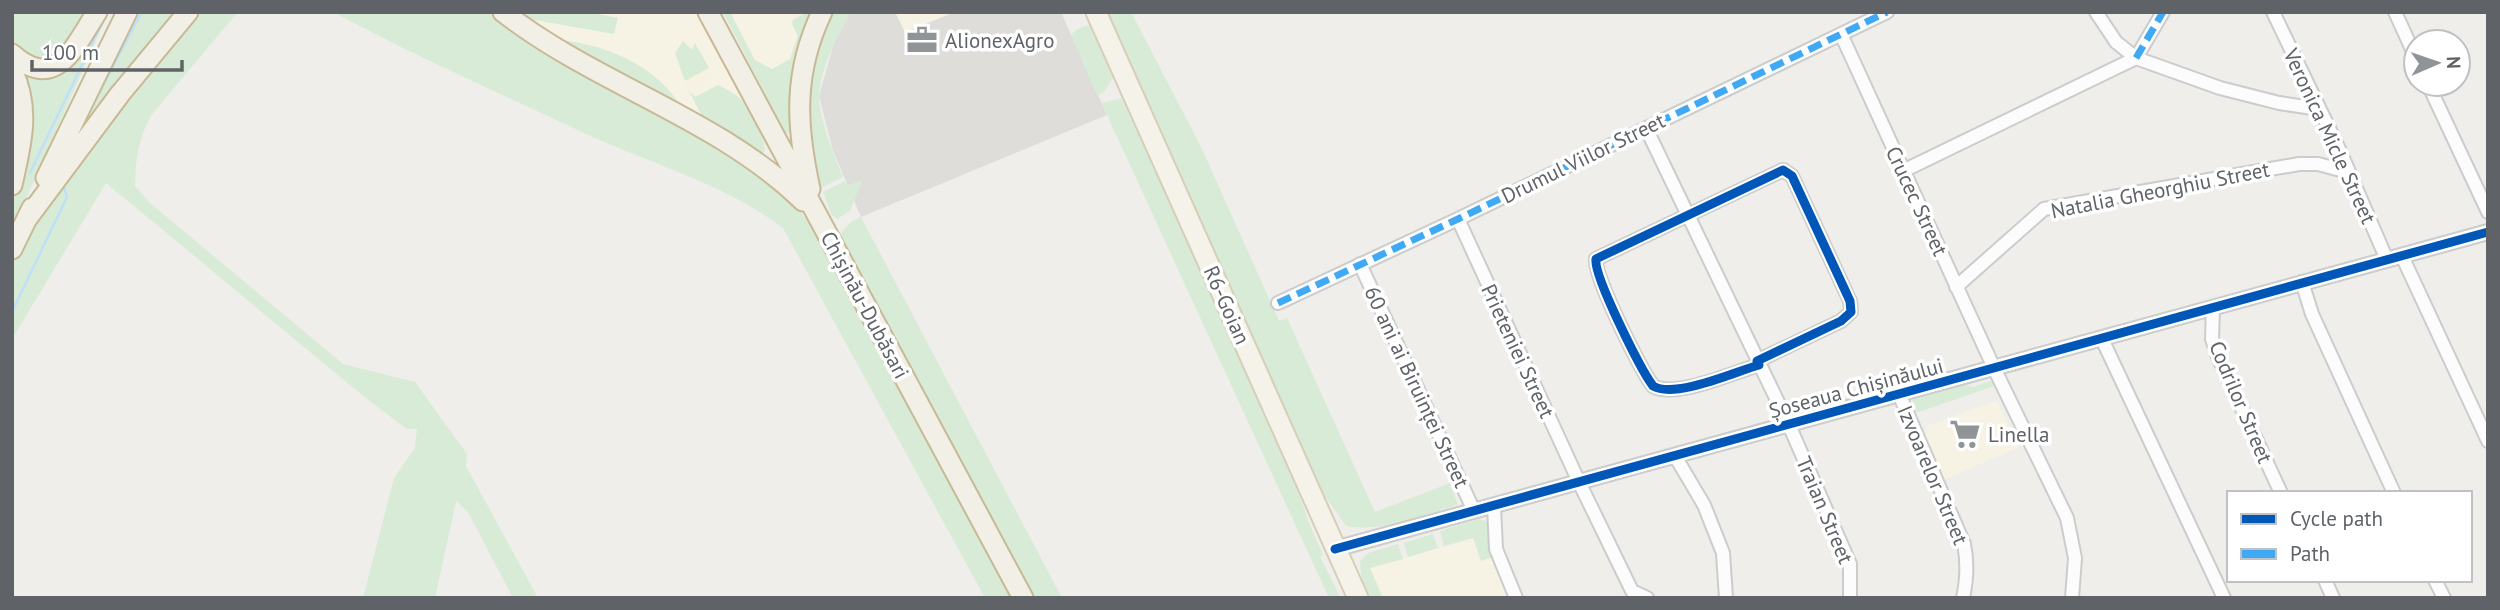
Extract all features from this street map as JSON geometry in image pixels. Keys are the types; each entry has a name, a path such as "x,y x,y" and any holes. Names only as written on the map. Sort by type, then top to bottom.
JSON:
{"highway":[{"path":"12,54 33,68 50,69 64,61 97,12"},
{"path":"113,38 121,12"},
{"path":"12,249 127,12"},
{"path":"26,220 120,94 188,12"},
{"path":"503,12 524,29 744,153 773,173 816,214"},
{"name":"Chișinău-Dubăsari","path":"708,12 1023,598"},
{"path":"816,214 802,152 798,109 804,57 822,12"},
{"path":"12,70 21,93 24,118 12,185"}],"main road":[{"name":"R6-Goian","path":"1096,12 1358,598"}],"street":[{"name":"Drumul Viilor Street","path":"1278,303 1887,12"},
{"path":"2096,12 2116,42 2136,58 2220,88 2279,103 2319,109"},
{"path":"1903,171 2136,58 2162,12"},
{"name":"Veronica Micle Street","path":"2273,12 2387,260"},
{"path":"2395,12 2402,28"},
{"name":"Crucec Street","path":"1841,34 1956,287 2067,518 2075,558 2071,598"},
{"path":"2435,98 2488,212"},
{"name":"Traian Street","path":"1646,128 1789,425 1850,564 1850,598"},
{"name":"Natalia Gheorghiu Street","path":"1956,287 2044,209 2299,164 2331,166 2348,172"},
{"path":"1783,170 1792,176 1804,201 1850,301 1851,312 1841,321 1758,363 1681,389 1657,389 1649,380 1605,292 1597,274 1596,259 1689,215 1783,170"},
{"name":"Prieteniei Street","path":"1458,219 1632,591 1647,598"},
{"name":"Șoseaua Chișinăului","path":"1335,549 2488,232"},
{"path":"2402,256 2488,441"},
{"name":"60 ani ai Biruinței Street","path":"1360,264 1474,511"},
{"path":"2302,282 2312,314 2393,491"},
{"name":"Codrilor Street","path":"2213,309 2212,339 2218,358 2280,491"},
{"path":"2102,339 2224,598"},
{"name":"Izvoarelor Street","path":"1899,394 1964,544 1967,577 1963,598"},
{"path":"1675,456 1708,514 1724,553 1726,598"},
{"path":"1494,506 1496,549 1516,598"},
{"path":"2326,582 2333,598"},
{"path":"2436,582 2444,598"}],"shaded area":[{"path":"588,12 697,12 744,103 737,95 718,85 706,124 518,17 614,34 618,18"},
{"path":"730,12 807,12 796,17 794,28 798,36 790,59 772,70 755,60"},
{"name":"AlionexAgro","path":"850,12 895,12 905,32 955,12 1061,12 1107,115 861,217 833,151 819,96 834,43"},
{"path":"895,12 955,12 905,33"},
{"path":"1997,401 2019,447 1941,481 1923,438 1928,432 1926,426"},
{"path":"1474,538 1494,557 1512,598 1383,598 1370,568"}],"green space":[{"path":"12,12 89,12 61,55 39,61 14,43"},
{"path":"140,12 180,12 64,155"},
{"path":"196,12 238,12 152,114 139,148 135,186 150,203 343,364 415,382 467,454 466,466 538,598 513,598 468,512 456,501 435,598 363,598 394,478 415,448 417,429 407,429 367,399 106,183 12,339 12,261 86,149"},
{"path":"333,12 497,12 786,192 832,254 1017,598 985,598 783,228 760,212 711,186 582,132"},
{"path":"512,12 588,12 618,18 614,34 518,17"},
{"path":"723,12 730,12 755,60 772,69 790,59 798,36 792,24 793,20 807,12 815,12 793,130 789,134 784,131"},
{"path":"828,12 850,12 835,41 819,93 824,124 843,177 821,188 814,171 802,107"},
{"path":"1106,12 1131,12 1202,149 1279,321 1287,318 1375,512 1450,483 1458,505 1388,525 1360,528 1346,526 1323,493"},
{"path":"106,18 18,217 12,221 12,207 27,138 20,73 39,75 99,21"},
{"path":"1087,25 1090,26 1113,78 1104,92 1097,95 1071,35"},
{"path":"551,39 590,45 626,58 659,80 684,111"},
{"path":"683,41 692,50 695,43 709,68 685,81 675,53"},
{"path":"718,85 742,101 760,132 764,152 759,153 706,124 689,91 695,97"},
{"path":"1122,98 1287,459 1323,555 1320,557 1341,598 1329,598 1102,103"},
{"path":"845,181 847,185 862,181 850,211 837,219 831,214 823,192"},
{"path":"861,217 1062,598 1028,598 836,238 852,221"},
{"path":"1990,381 1997,385 1919,412 1911,412 1909,406 1913,400 1963,385 1974,387"},
{"path":"1479,519 1488,522 1494,557 1481,561 1473,538 1444,546 1440,531"},
{"path":"1433,534 1438,548 1408,557 1404,543"},
{"path":"1398,544 1403,559 1370,568 1383,598 1369,598 1362,582 1360,561 1368,553"}],"sand":[{"path":"709,68 715,78 689,91 685,81"}],"waterway":[{"path":"96,98 142,12"},
{"path":"30,173 104,19"},
{"path":"12,312 67,197 64,188"}],"marked path":[{"path":"1278,303 1887,12"},
{"path":"2136,58 2163,12"}],"cycle path":[{"path":"1757,361 1841,321 1851,312 1850,301 1792,176 1783,170 1596,259 1610,302 1653,386 1663,389 1690,387 1759,365"},
{"path":"1335,549 2488,232"}],"place":[{"name":"AlionexAgro","path":"922,40"},
{"name":"Linella","path":"1965,434"}]}
